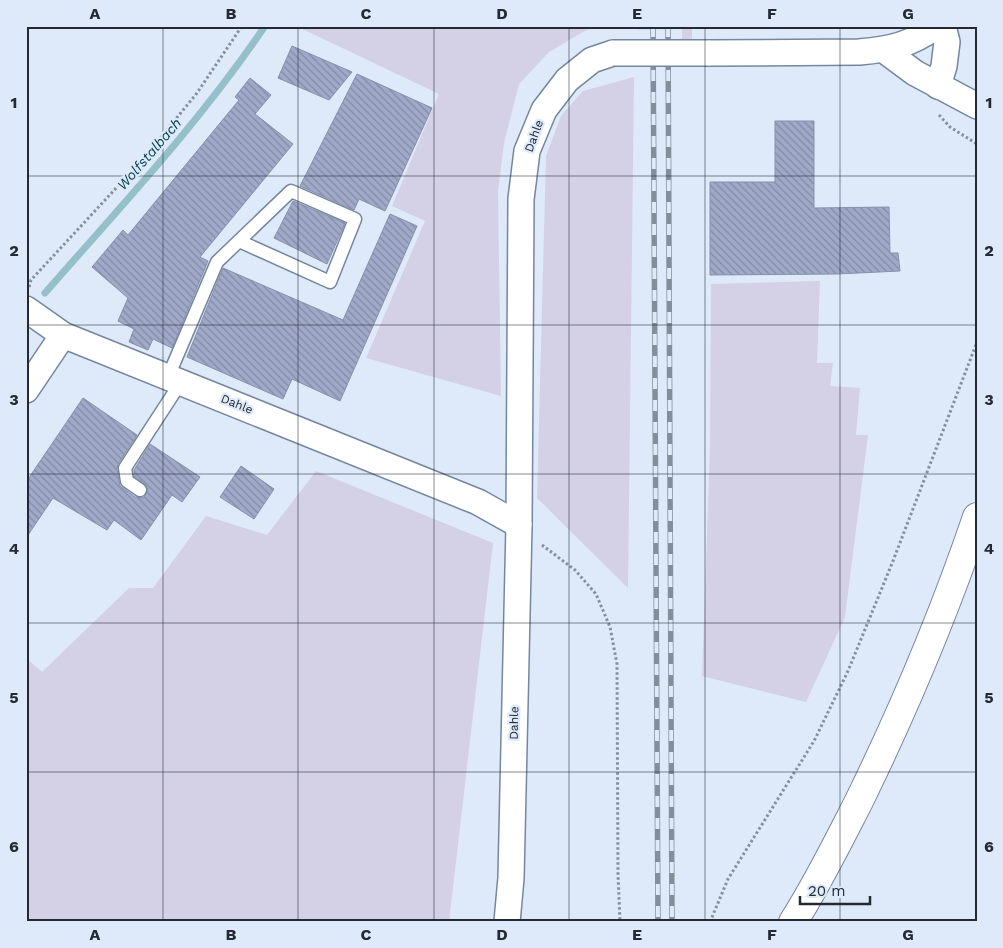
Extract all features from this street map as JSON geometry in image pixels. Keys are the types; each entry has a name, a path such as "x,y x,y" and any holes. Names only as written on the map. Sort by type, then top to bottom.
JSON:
{"main road":[{"path":"793,922 832,855 892,734 960,567 977,517"}],"street":[{"name":"Dahle","path":"507,922 511,878 518,525 521,199 527,151 544,110 568,80 592,60 613,53 859,52 884,50 916,40 937,26"},
{"path":"938,86 944,66 947,42 943,26"},
{"path":"884,50 915,73 977,106"},
{"name":"Dahle","path":"27,300 63,335 478,502 518,525"},
{"path":"26,390 63,335"}],"lane":[{"path":"140,490 127,480 125,468 174,379 217,262 238,241 291,191 355,219 330,282 238,241"}],"path":[{"path":"27,300 31,280 144,158 197,93 242,26"},
{"path":"710,922 728,879 814,742 848,671 893,561 977,342"},
{"path":"518,525 575,570 596,594 610,626 616,664 620,922"}],"shaded area":[{"path":"296,26 597,26 549,52 519,84 504,143 498,191 501,396 366,358 425,221 392,206 439,94"},
{"path":"638,26 682,26 682,29 638,30"},
{"path":"682,26 692,26 692,40 682,40"},
{"path":"634,77 628,588 537,498 546,156 561,116 583,91"},
{"path":"820,281 817,363 833,363 830,386 860,388 856,435 868,435 845,617 806,702 702,676 710,448 711,284"},
{"path":"316,471 493,543 449,922 26,922 26,658 42,672 129,588 153,588 206,516 267,535"}],"building":[{"path":"292,46 352,72 329,100 278,78"},
{"path":"357,74 432,108 385,211 359,199 354,210 300,186"},
{"path":"250,78 271,95 255,114 293,144 200,257 208,261 172,348 153,339 148,350 129,342 134,329 118,321 128,298 92,267 123,230 128,235 239,100 235,97"},
{"path":"775,121 814,121 814,208 889,207 890,253 898,253 900,271 837,274 710,275 710,182 775,182"},
{"path":"293,201 345,223 327,264 274,238"},
{"path":"390,214 417,226 340,401 292,379 283,399 187,357 223,268 343,320"},
{"path":"83,398 137,435 118,464 117,469 120,486 135,497 143,498 148,491 145,484 134,476 134,470 150,444 200,477 182,502 172,495 141,540 114,520 107,530 53,498 26,538 26,482"},
{"path":"241,466 274,489 254,519 220,497"}],"waterway":[{"name":"Wolfstalbach","path":"45,293 187,130 265,26"}],"railway":[{"path":"653,26 658,922"},
{"path":"668,26 672,922"}]}
